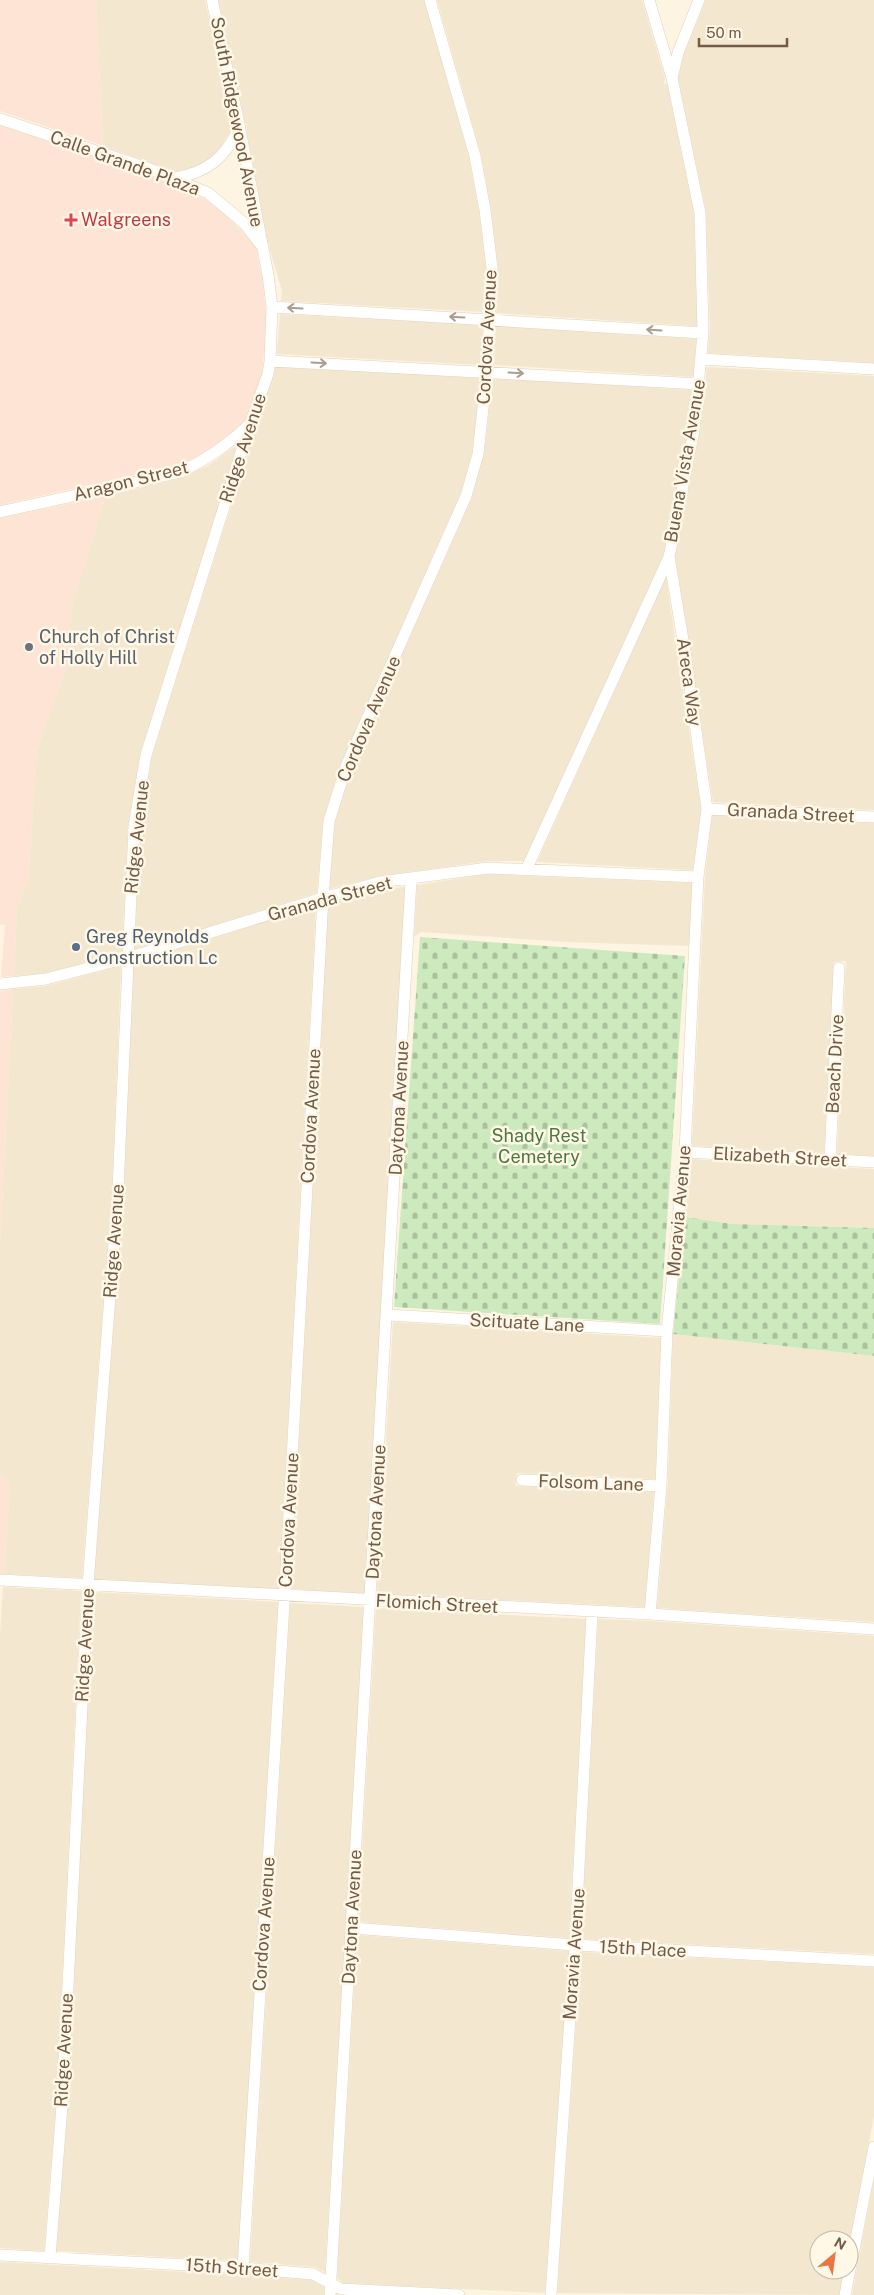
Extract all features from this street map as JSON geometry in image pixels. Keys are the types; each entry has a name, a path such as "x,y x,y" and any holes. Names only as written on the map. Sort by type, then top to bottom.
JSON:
{"street":[{"name":"South Ridgewood Avenue","path":"212,0 261,245"},
{"name":"Cordova Avenue","path":"243,2268 285,1596 323,898 329,821 346,764 466,496 478,454 487,371 492,268 485,210 475,156 430,0"},
{"name":"Buena Vista Avenue","path":"528,868 669,557 694,430 700,384 703,333 700,213 672,78 648,0"},
{"path":"672,78 678,53 699,0"},
{"name":"Calle Grande Plaza","path":"0,118 175,178 208,193 244,223 261,245"},
{"path":"175,178 196,174 210,166 224,153 239,128"},
{"name":"Ridge Avenue","path":"50,2258 62,2106 88,1585 118,1190 134,826 146,755 250,424 268,374 272,307 268,275 261,245"},
{"path":"272,307 703,333"},
{"path":"701,360 874,370"},
{"path":"270,361 487,371 700,384"},
{"name":"Aragon Street","path":"0,512 181,472 204,461 229,444 250,424"},
{"name":"Areca Way","path":"669,557 685,652 707,808"},
{"name":"Granada Street","path":"707,808 874,817"},
{"name":"Moravia Avenue","path":"650,1614 661,1486 667,1331 685,1152 698,877 707,808"},
{"name":"Granada Street","path":"0,984 46,979 128,958 380,882 411,880 488,868 528,868 698,877"},
{"name":"Daytona Avenue","path":"330,2295 388,1315 411,880"},
{"name":"Beach Drive","path":"830,1160 839,968"},
{"name":"Elizabeth Street","path":"685,1152 874,1162"},
{"name":"Scituate Lane","path":"388,1315 667,1331"},
{"name":"Folsom Lane","path":"522,1480 661,1486"},
{"name":"Flomich Street","path":"0,1580 650,1614 874,1629"},
{"name":"Moravia Avenue","path":"551,2295 575,1945 592,1612"},
{"name":"15th Place","path":"352,1928 575,1945 874,1961"},
{"path":"845,2295 874,2147"},
{"name":"15th Street","path":"0,2255 243,2268 313,2274 341,2289 459,2295"}],"shaded area":[{"path":"0,0 96,0 103,146 0,111"},
{"path":"96,0 205,0 233,127 219,149 207,161 195,168 176,172 103,146"},
{"path":"218,0 424,0 469,158 479,212 486,269 484,312 281,301 282,291 270,245 267,241 246,128 247,124 245,123"},
{"path":"437,0 642,0 665,79 664,84 667,84 694,214 697,326 496,313 498,267 491,209 481,154"},
{"path":"706,0 874,0 874,363 708,353 710,328 706,211 678,78 684,54"},
{"path":"0,125 148,175 169,183 169,186 173,185 205,199 223,212 256,248 262,277 267,323 262,373 245,421 225,439 201,455 179,465 0,505"},
{"path":"280,314 484,325 482,365 277,354"},
{"path":"496,326 696,339 694,377 494,365"},
{"path":"275,367 481,378 472,453 460,494 341,763 323,821 317,893 134,950 141,825 152,756"},
{"path":"707,367 874,376 874,810 713,802 675,556 700,431"},
{"path":"493,378 693,390 688,430 663,556 524,861 488,861 380,876 329,889 335,821 352,766 472,498 484,454"},
{"path":"238,444 140,754 128,826 122,953 46,973 14,976 17,907 28,882 37,749 73,648 68,647 72,605 106,496 181,478 207,466"},
{"path":"106,496 72,605 68,646 73,648 37,749 28,882 17,907 14,976 1,977 5,925 0,925 0,518"},
{"path":"666,577 701,809 693,870 537,862"},
{"path":"712,815 874,823 874,1156 837,1154 846,961 834,962 824,1153 692,1146 705,877"},
{"path":"488,874 692,883 689,946 567,942 421,932 414,937 417,885"},
{"path":"405,887 365,1594 291,1590 328,903 380,889"},
{"path":"316,906 279,1589 94,1579 124,1190 133,963"},
{"path":"121,966 112,1191 82,1578 4,1574 10,1483 0,1474 0,1246 13,989 46,986"},
{"path":"13,989 0,1246 0,991"},
{"path":"691,1159 874,1169 874,1228 733,1224 685,1217"},
{"path":"393,1322 661,1338 655,1479 517,1473 515,1486 654,1492 645,1607 377,1594"},
{"path":"673,1334 874,1356 874,1622 657,1608 668,1480"},
{"path":"0,1474 10,1483 4,1574 0,1574"},
{"path":"3,1587 81,1591 56,2106 44,2251 0,2248 0,1635"},
{"path":"93,1592 278,1602 238,2261 56,2251 68,2105"},
{"path":"290,1603 364,1607 325,2272 314,2267 250,2262"},
{"path":"376,1608 586,1619 569,1938 358,1922"},
{"path":"598,1619 874,1636 874,1954 581,1939"},
{"path":"357,1935 569,1951 545,2293 343,2283 337,2278"},
{"path":"581,1952 874,1967 874,2116 852,2230 809,2230 809,2280 842,2280 839,2295 557,2293"},
{"path":"874,2179 874,2295 852,2295 855,2280 859,2280 859,2258"},
{"path":"0,2262 311,2280 324,2287 324,2295 0,2295"}],"green space":[{"name":"Shady Rest Cemetery","path":"420,937 685,956 660,1324 394,1307"},
{"path":"685,1217 733,1224 874,1228 874,1356 673,1334"}],"place":[{"name":"Walgreens","path":"71,220"},
{"name":"Church of Christ of Holly Hill","path":"29,647"},
{"name":"Greg Reynolds Construction Lc","path":"76,947"}]}
